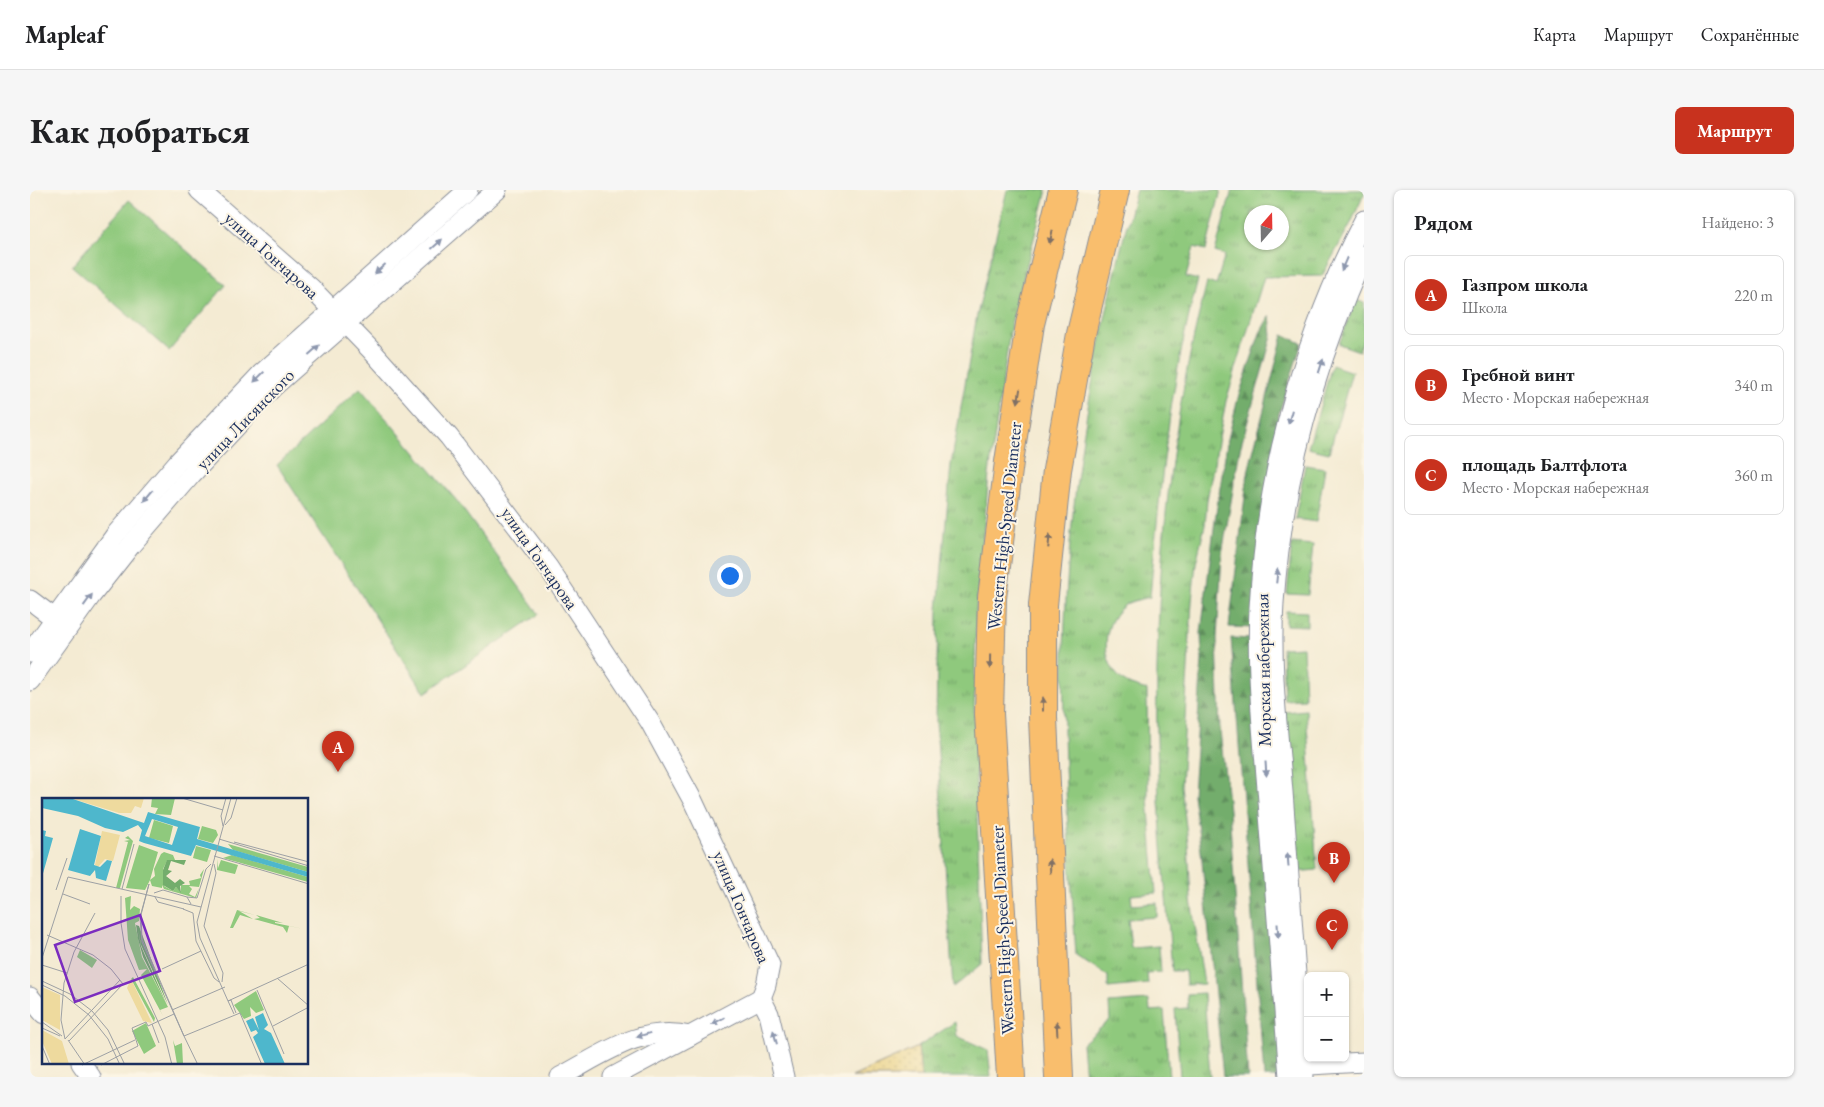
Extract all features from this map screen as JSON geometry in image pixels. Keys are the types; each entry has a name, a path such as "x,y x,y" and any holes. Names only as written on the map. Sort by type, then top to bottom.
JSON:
{"highway":[{"name":"Western High-Speed Diameter","path":"1011,1077 989,714 992,598 1009,462 1030,324 1063,190"},
{"path":"1059,1077 1043,718 1043,605 1057,470 1081,334 1114,190"}],"street":[{"name":"улица Гончарова","path":"199,190 312,289 339,317 449,437 548,567 650,722 694,801 770,965 761,998"},
{"name":"улица Лисянского","path":"30,681 59,639 131,545 192,474 339,317 468,190"},
{"name":"улица Лисянского","path":"33,643 54,618 116,534 177,463 262,374 339,317 497,190"},
{"name":"Морская набережная","path":"1296,1072 1259,671 1259,608 1263,559 1279,459 1305,364 1334,287 1364,220"},
{"name":"Морская набережная","path":"1296,1072 1275,688 1274,605 1285,513 1300,438 1331,336 1364,255"},
{"path":"30,600 54,618 59,639 33,643"},
{"path":"30,997 42,1012"},
{"path":"613,1077 634,1071 690,1036 761,998 769,1014 784,1077"},
{"path":"560,1077 635,1037 654,1032 673,1031 690,1036"},
{"path":"1296,1072 1364,1062"},
{"path":"82,1064 90,1077"}],"green space":[{"path":"1007,190 1047,190 1011,324 989,474 976,610 974,722 982,964 953,988 936,722 938,610 951,465 977,315"},
{"path":"1136,190 1221,190 1206,250 1194,247 1186,277 1198,280 1180,359 1167,437 1150,597 1128,603 1119,611 1112,620 1106,642 1107,654 1117,674 1125,682 1147,690 1148,799 1156,893 1131,895 1132,905 1157,903 1157,917 1128,919 1131,948 1159,946 1161,972 1147,973 1148,984 1108,988 1108,976 1076,955 1064,747 1065,622 1073,514 1088,404 1110,296"},
{"path":"1232,190 1364,190 1351,223 1322,276 1264,277 1226,401 1207,500 1205,525 1196,563 1192,601 1181,786 1188,843 1191,900 1204,984 1186,985 1185,971 1172,971 1162,844 1157,736 1159,605 1170,474 1192,345 1207,282 1216,285 1225,255 1215,252"},
{"path":"129,200 226,285 169,351 72,266"},
{"path":"1356,300 1364,303 1364,337 1359,351 1339,344"},
{"path":"1270,315 1272,336 1240,449 1222,554 1217,638 1220,731 1229,810 1248,1077 1223,1077 1201,851 1193,795 1202,660 1201,633 1227,443 1238,398 1260,333"},
{"path":"1283,335 1302,343 1279,413 1268,488 1254,628 1229,627 1248,472"},
{"path":"1332,365 1352,372 1329,453 1308,448"},
{"path":"360,388 457,501 539,614 425,693 277,465"},
{"path":"1305,465 1325,468 1316,522 1295,519"},
{"path":"1292,543 1313,545 1308,595 1287,594"},
{"path":"1286,611 1307,612 1307,626 1286,625"},
{"path":"1231,638 1254,639 1286,1077 1264,1077"},
{"path":"1303,647 1305,699 1284,700 1282,648"},
{"path":"1306,710 1317,870 1294,872 1284,712"},
{"path":"1204,993 1210,1077 1180,1077 1175,1009 1188,1008 1187,994"},
{"path":"1149,1000 1150,1011 1164,1010 1169,1077 1085,1077 1082,1044 1110,1020 1109,1003"},
{"path":"955,1022 957,1036 988,1050 991,1077 921,1077 918,1047"}],"sand":[{"path":"918,1047 921,1077 852,1077"}],"place":[{"name":"Газпром школа","path":"338,772"},
{"name":"Гребной винт","path":"1334,883"},
{"name":"площадь Балтфлота","path":"1332,950"}]}
